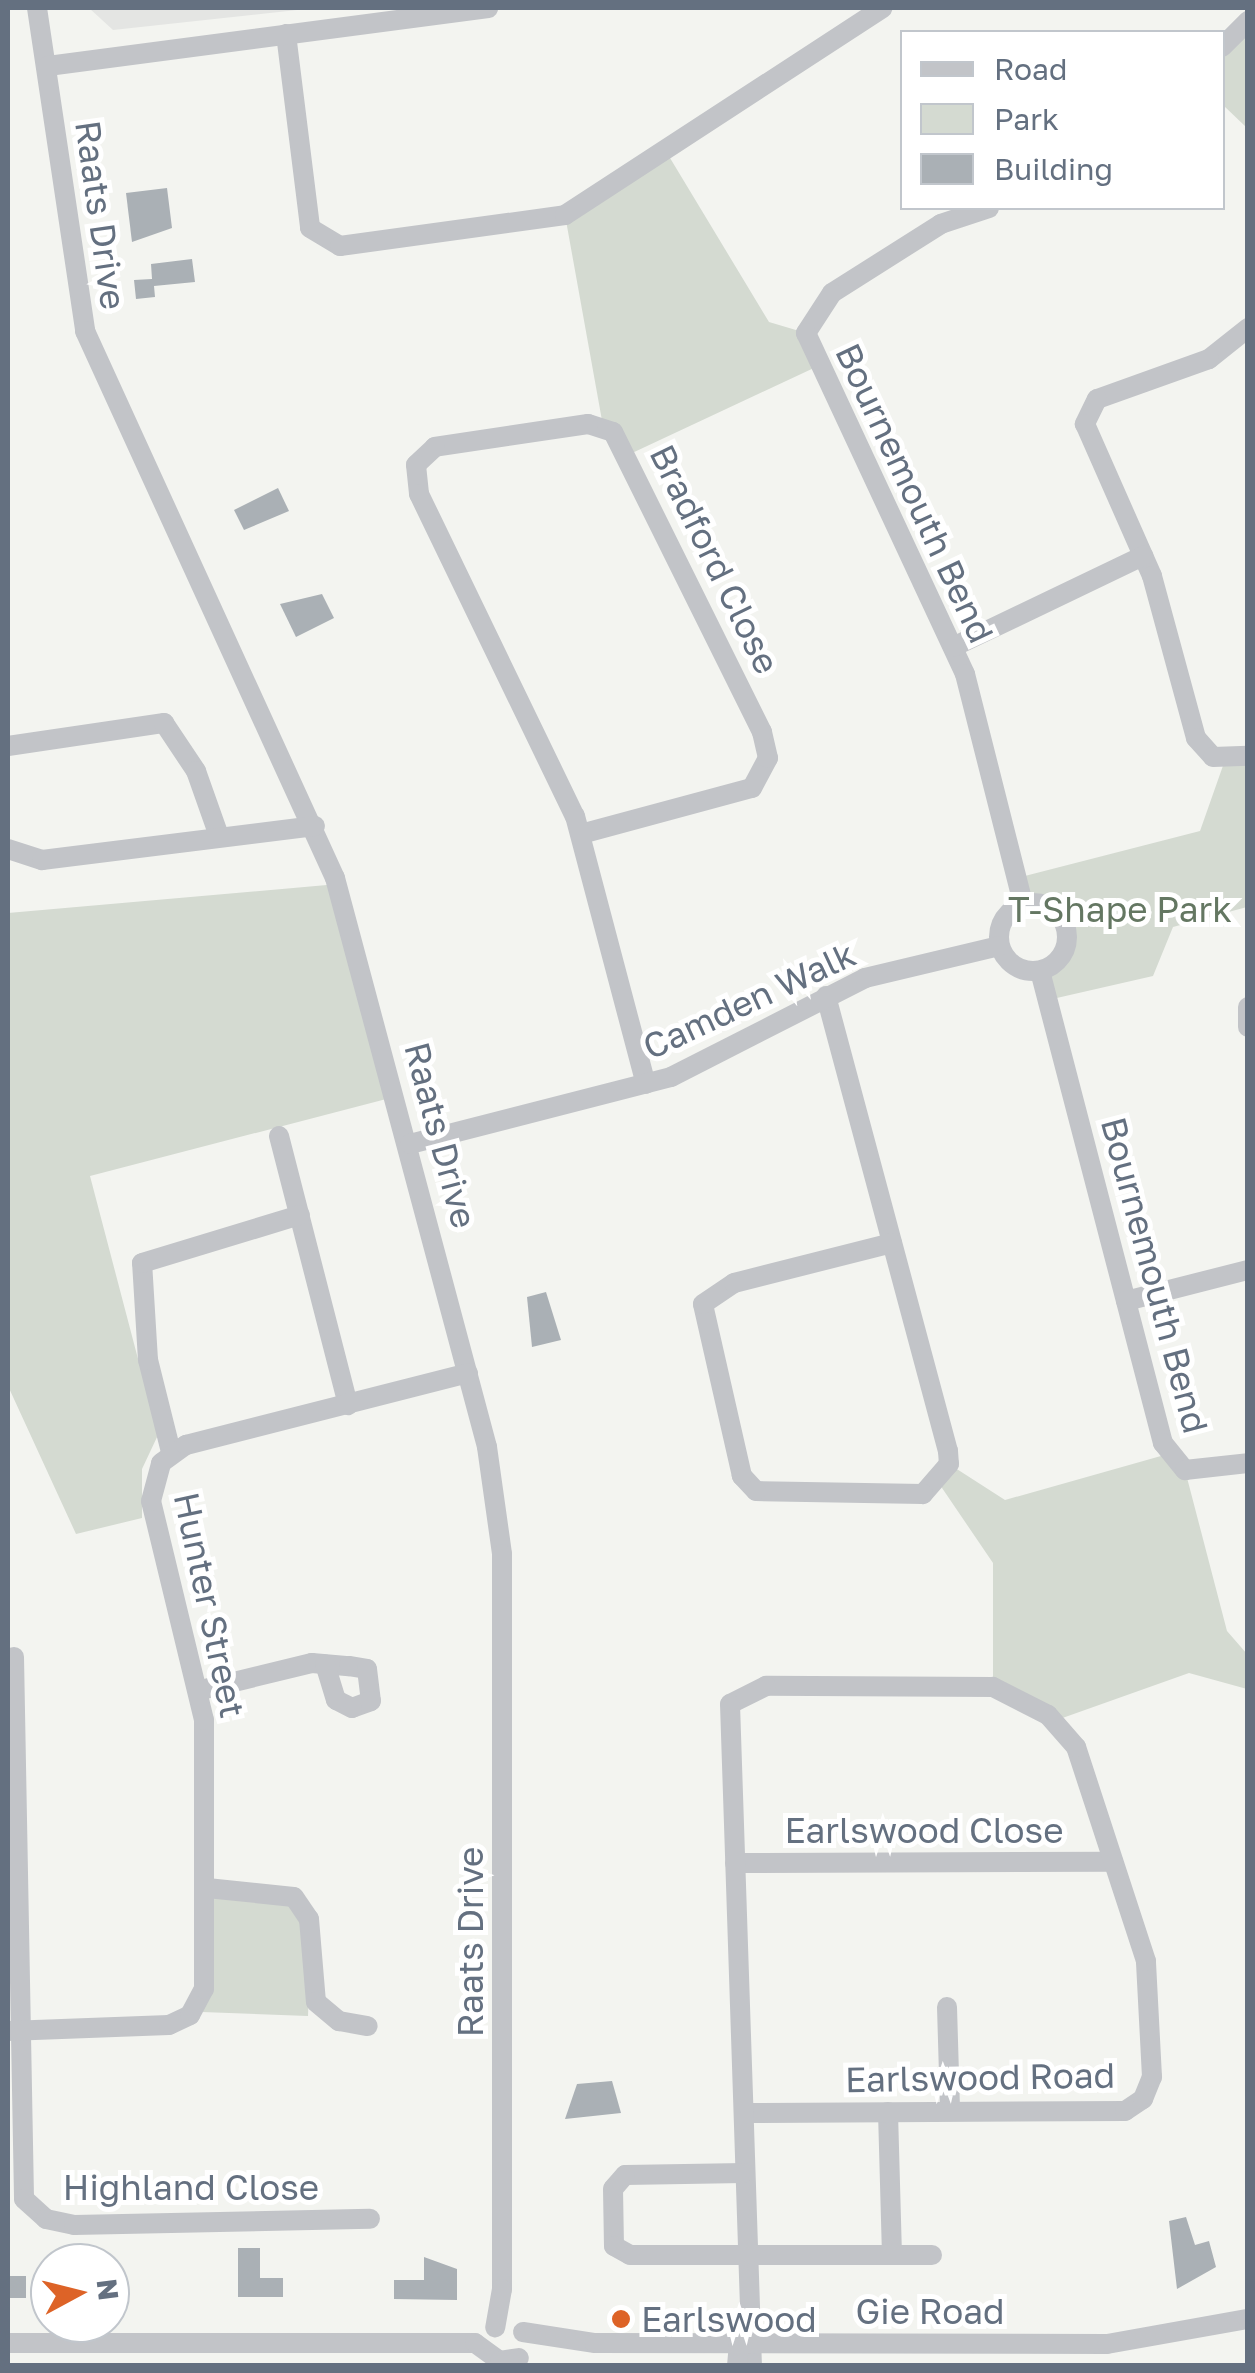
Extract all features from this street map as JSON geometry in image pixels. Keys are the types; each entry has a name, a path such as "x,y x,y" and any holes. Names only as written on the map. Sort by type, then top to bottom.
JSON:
{"street":[{"name":"Raats Drive","path":"37,8 47,60 72,272 95,359 316,826 410,1144 468,1373 502,1554 504,2347"},
{"name":"Raats Drive","path":"46,8 47,60"},
{"path":"47,60 488,8"},
{"path":"286,34 310,228 340,246 566,215 883,8"},
{"path":"1225,44 1248,21"},
{"name":"Bournemouth Bend","path":"984,210 942,224 832,293 806,333 953,648 1023,903"},
{"path":"1248,328 1209,359 1113,390 1088,410 1086,436 1143,556 1196,738 1213,758 1248,756"},
{"name":"Bradford Close","path":"580,834 752,788 768,758 762,732 613,432 588,424 435,446 416,465 420,494 580,834 646,1084"},
{"path":"953,648 1143,556"},
{"path":"8,746 164,723 196,771 219,836"},
{"path":"8,849 42,860 316,826"},
{"path":"1023,903 1045,904 1066,926 1061,957 1040,971 1020,969 999,946 1002,921 1023,903"},
{"name":"Camden Walk","path":"410,1144 646,1084 826,996 999,946"},
{"name":"Bournemouth Bend","path":"1040,971 1170,1458 1201,1473 1248,1463"},
{"path":"826,996 892,1243 947,1475 932,1491 909,1496 756,1490 742,1476 703,1304 734,1284 892,1243"},
{"path":"1248,1007 1248,1027"},
{"path":"279,1136 348,1405"},
{"path":"171,1452 148,1360 142,1263 300,1215"},
{"path":"1126,1302 1248,1270"},
{"name":"Hunter Street","path":"15,2031 139,2029 190,2015 206,1974 201,1690 151,1501 152,1478 171,1452 468,1373"},
{"name":"Highland Close","path":"14,1657 15,2031 20,2183 46,2219 370,2219"},
{"path":"201,1690 325,1664"},
{"name":"Earlswood Road","path":"744,2113 1125,2111 1143,2099 1152,2077 1149,1976 1114,1862 1076,1747 1014,1693 766,1686 738,1694 726,1721 744,2113 744,2343"},
{"name":"Earlswood Close","path":"735,1863 1114,1862"},
{"path":"207,1888 294,1897 310,1919 316,2002 339,2021 368,2026"},
{"path":"948,2007 950,2112"},
{"path":"888,2112 892,2255"},
{"path":"744,2173 625,2174 613,2188 613,2222 621,2252 932,2255"},
{"name":"Gie Road","path":"8,2343 504,2347 550,2341 1107,2344 1248,2318"},
{"path":"736,2366 744,2343"},
{"path":"744,2343 752,2366"}],"shaded area":[{"path":"89,8 315,8 113,30"}],"green space":[{"path":"1247,21 1247,128 1225,107 1225,44"},
{"path":"667,153 769,322 806,333 816,367 630,454 603,426 565,215"},
{"name":"T-Shape Park","path":"1247,756 1247,907 1173,927 1153,976 1048,1000 1040,971 1061,957 1066,926 1045,904 1023,903 1017,878 1200,831 1225,760"},
{"path":"338,884 394,1097 90,1176 158,1435 142,1469 142,1518 76,1534 8,1386 8,913"},
{"path":"1168,1454 1185,1470 1227,1631 1247,1654 1247,1689 1189,1673 1054,1721 993,1687 993,1563 940,1485 949,1464 1005,1500"},
{"path":"207,1891 274,1892 311,1926 308,2016 202,2012"}],"building":[{"path":"167,188 172,228 132,242 126,193"},
{"path":"192,259 195,282 154,286 155,297 136,299 134,280 152,279 151,264"},
{"path":"278,488 289,511 244,530 234,510"},
{"path":"322,594 334,618 296,637 280,604"},
{"path":"546,1292 561,1340 532,1347 527,1297"},
{"path":"612,2081 621,2113 565,2119 577,2084"},
{"path":"1186,2217 1195,2245 1209,2241 1216,2267 1177,2289 1169,2221"},
{"path":"238,2248 260,2248 260,2278 283,2278 283,2297 238,2297"},
{"path":"424,2257 457,2269 457,2300 394,2299 394,2280 424,2280"},
{"path":"8,2276 26,2276 26,2298 8,2298"}],"place":[{"name":"Earlswood","path":"621,2319"}]}
